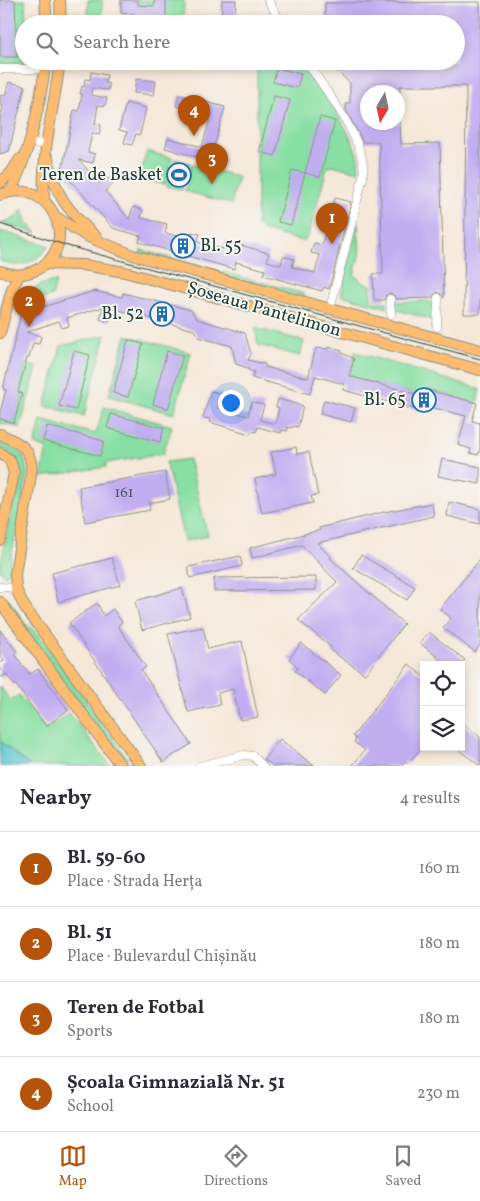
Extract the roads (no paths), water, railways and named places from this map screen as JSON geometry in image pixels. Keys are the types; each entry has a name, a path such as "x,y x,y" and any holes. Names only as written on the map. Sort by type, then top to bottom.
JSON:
{"main road":[{"path":"45,0 46,15"},
{"path":"60,0 61,15"},
{"path":"11,191 29,141 44,70"},
{"path":"44,201 45,145 58,70"},
{"path":"0,183 16,167 29,141"},
{"path":"45,145 51,174 59,194 76,217 104,244"},
{"path":"0,194 11,191 32,193 44,201 56,217 59,227 55,251 45,264 37,269 20,274 0,271"},
{"name":"Șoseaua Pantelimon","path":"56,217 72,228 104,244 133,255 480,350"},
{"name":"Șoseaua Pantelimon","path":"45,264 82,265 125,272 480,370"},
{"path":"0,333 12,289 20,274"},
{"path":"0,434 24,448 31,460 31,475 17,558 16,588 24,606 141,766"},
{"path":"0,453 10,460 14,473 0,540"},
{"path":"1,604 121,766"}],"street":[{"path":"268,0 277,15"},
{"path":"0,69 15,68"},
{"path":"312,70 348,126 361,153 364,164 363,176 330,309"},
{"path":"29,141 45,145"},
{"path":"438,298 438,327"},
{"path":"390,300 391,314"},
{"path":"0,587 16,588"},
{"path":"200,766 244,755 253,756 263,766"}],"water":[{"path":"0,741 30,766 0,766"}],"tram line":[{"path":"0,224 68,246 480,359"}],"place":[{"name":"Școala Gimnazială Nr. 51","path":"194,136"},
{"name":"Teren de Basket","path":"179,175"},
{"name":"Teren de Fotbal","path":"212,184"},
{"name":"Bl. 59-60","path":"332,244"},
{"name":"Bl. 55","path":"183,246"},
{"name":"Bl. 52","path":"162,314"},
{"name":"Bl. 51","path":"29,327"},
{"name":"Bl. 65","path":"424,400"}]}
